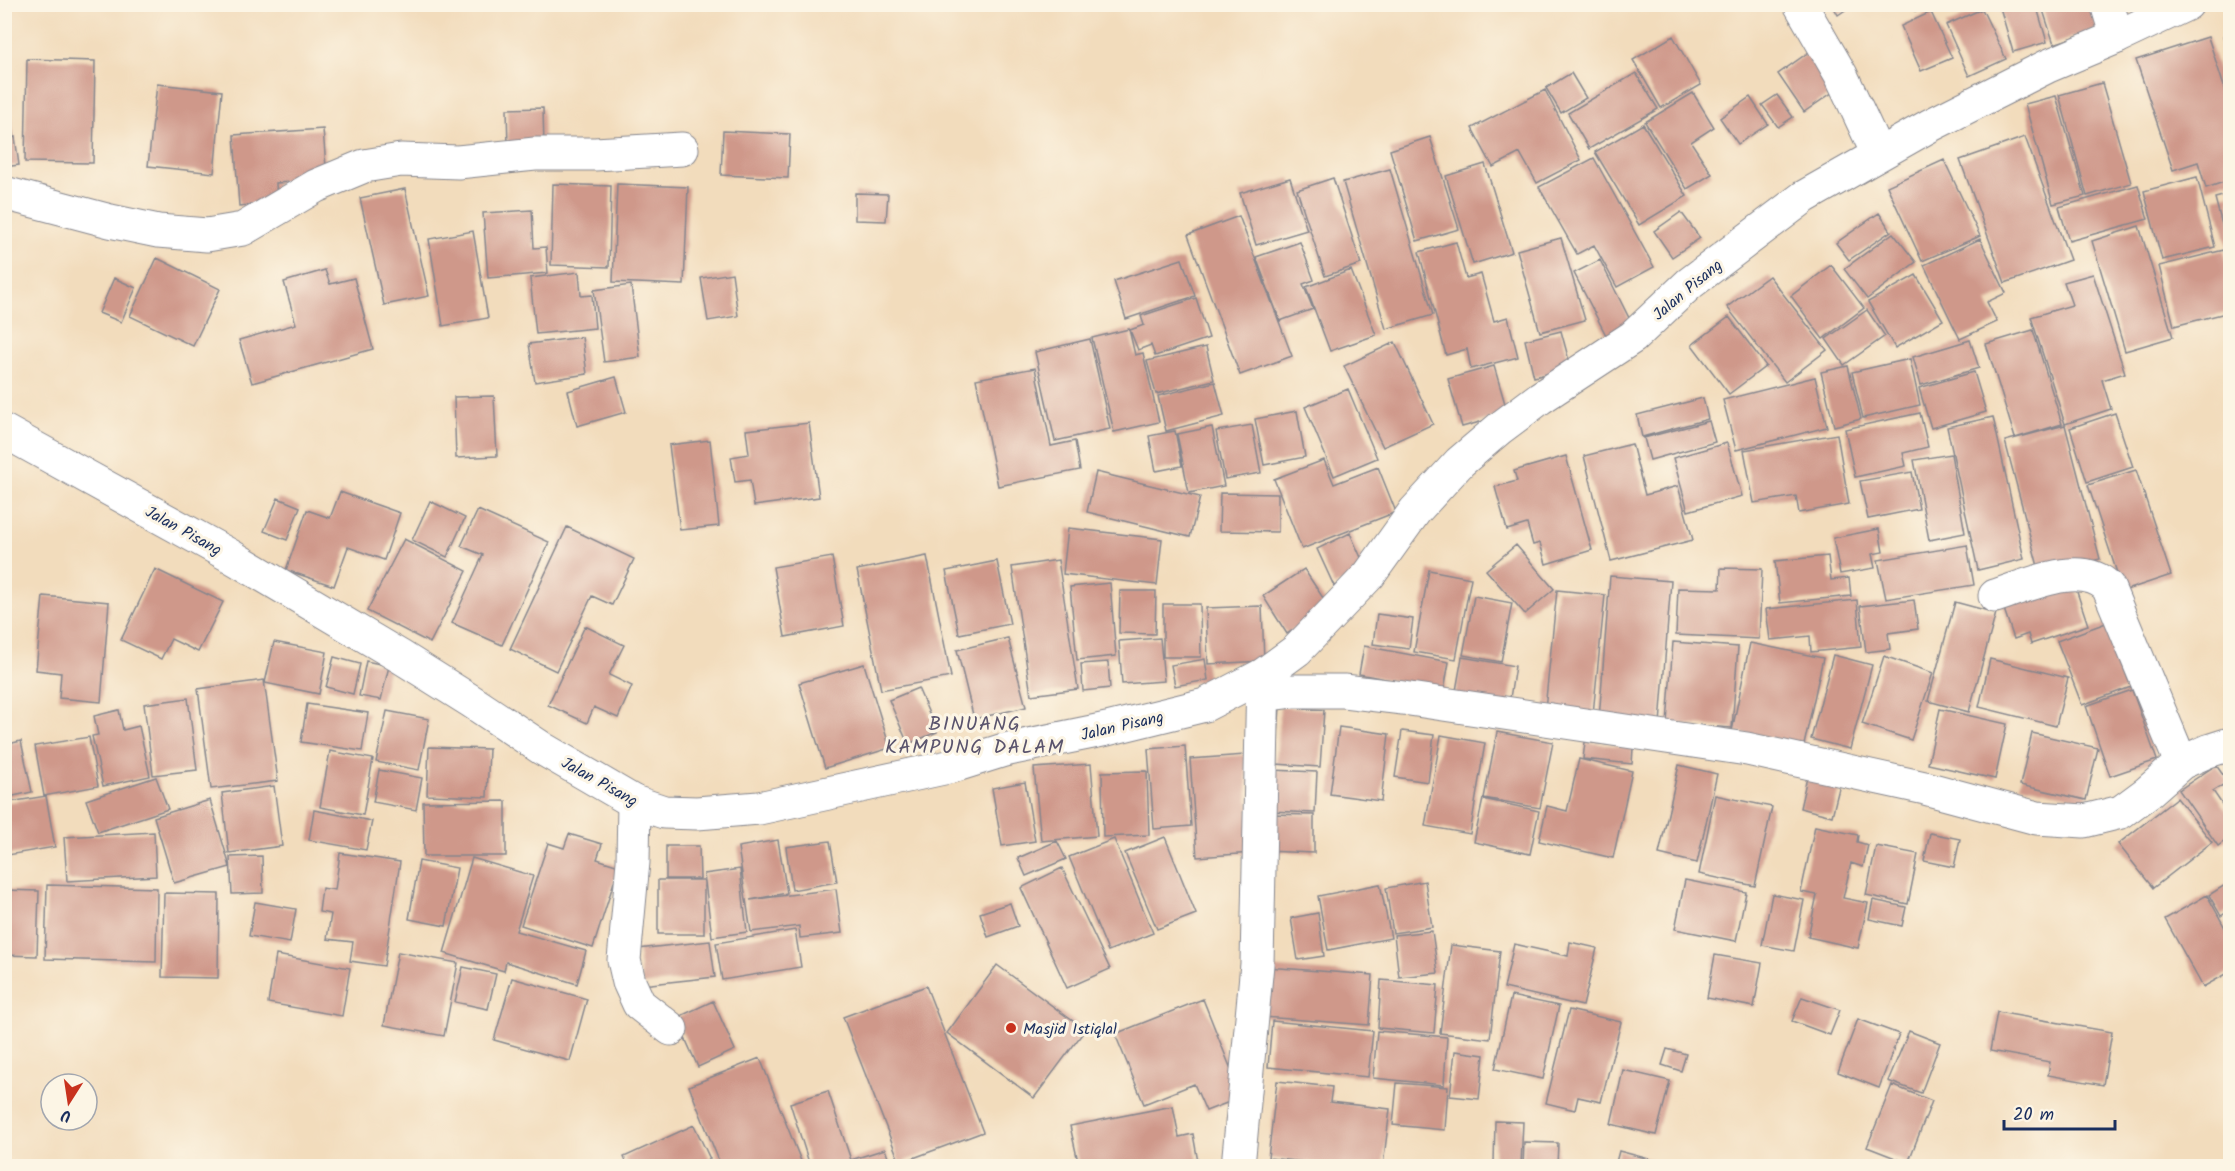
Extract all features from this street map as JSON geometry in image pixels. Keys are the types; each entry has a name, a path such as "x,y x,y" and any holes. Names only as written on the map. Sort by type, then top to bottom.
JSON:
{"street":[{"path":"1800,4 1841,75 1878,154"},
{"path":"2107,4 2117,37"},
{"name":"Jalan Pisang","path":"4,431 229,555 411,663 543,749 634,802 664,812 697,813 759,808 953,766 1004,750 1107,729 1205,705 1263,685 1369,575 1415,511 1460,462 1540,398 1633,337 1689,284 1804,197 1878,154 2048,66 2187,4"},
{"path":"4,193 158,231 207,235 243,229 316,186 364,166 401,160 458,162 535,154 595,154 682,149"},
{"path":"1995,596 2060,576 2077,574 2101,580 2108,587 2181,763"},
{"path":"1238,1167 1257,963 1263,685 1294,691 1344,691 1747,749 1925,788 2037,818 2084,821 2121,812 2181,763 2230,744"},
{"path":"634,802 633,862 624,960 629,982 639,1004 671,1029"}],"building":[{"path":"1832,4 1854,4 1838,15"},
{"path":"1913,4 1930,4 1930,5 1915,11"},
{"path":"1999,4 2036,4 2047,42 2013,52"},
{"path":"2041,4 2090,4 2098,29 2054,44"},
{"path":"1982,9 2006,59 1969,76 1946,25"},
{"path":"1931,12 1952,58 1921,71 1901,26"},
{"path":"2230,34 2230,60 2223,36"},
{"path":"1673,36 1701,85 1661,108 1633,60"},
{"path":"2208,37 2230,105 2230,180 2206,188 2198,162 2173,170 2136,60"},
{"path":"1809,52 1836,90 1804,112 1778,74"},
{"path":"27,59 95,61 93,163 25,162"},
{"path":"1571,73 1586,98 1561,113 1546,88"},
{"path":"1636,73 1658,109 1589,149 1568,113"},
{"path":"2102,83 2131,183 2087,196 2059,95"},
{"path":"157,84 222,91 214,173 148,166"},
{"path":"5,88 14,135 5,136"},
{"path":"1545,90 1581,160 1537,183 1520,153 1493,167 1472,128"},
{"path":"1693,93 1714,127 1691,142 1712,174 1687,189 1645,122"},
{"path":"1777,95 1793,117 1778,127 1762,105"},
{"path":"2056,96 2085,196 2053,204 2025,104"},
{"path":"1750,97 1768,124 1738,144 1720,118"},
{"path":"543,108 544,147 508,147 507,109"},
{"path":"1643,124 1687,196 1639,225 1595,152"},
{"path":"323,129 327,180 276,183 277,203 239,206 234,135"},
{"path":"723,131 790,134 788,178 721,175"},
{"path":"15,137 19,165 4,167 4,139"},
{"path":"1430,137 1459,229 1417,241 1390,150"},
{"path":"2025,137 2070,260 2005,283 1960,160"},
{"path":"1594,158 1654,267 1617,287 1594,245 1577,254 1539,187"},
{"path":"1944,160 1980,236 1922,261 1887,186"},
{"path":"1485,164 1512,252 1473,264 1446,176"},
{"path":"1390,169 1433,315 1386,329 1343,182"},
{"path":"2197,177 2215,247 2162,260 2144,191"},
{"path":"1290,178 1307,230 1256,245 1240,193"},
{"path":"1333,178 1361,264 1325,276 1297,190"},
{"path":"553,184 611,186 609,267 551,265"},
{"path":"617,184 688,187 684,285 613,282"},
{"path":"2138,185 2148,219 2069,241 2059,207"},
{"path":"405,189 429,296 384,305 360,198"},
{"path":"855,193 888,194 886,221 855,220"},
{"path":"2230,194 2230,255 2215,198"},
{"path":"532,210 534,248 546,247 548,273 488,278 483,213"},
{"path":"1681,212 1700,238 1672,257 1654,231"},
{"path":"1879,213 1891,231 1849,260 1836,243"},
{"path":"1239,216 1292,356 1240,375 1188,235"},
{"path":"2139,226 2173,337 2125,351 2092,241"},
{"path":"473,231 488,318 443,326 429,239"},
{"path":"1893,233 1916,262 1867,299 1844,269"},
{"path":"1561,238 1585,320 1540,332 1517,250"},
{"path":"1980,239 2006,293 1987,302 1997,322 1960,339 1924,265"},
{"path":"1300,242 1314,280 1303,284 1313,309 1280,321 1256,257"},
{"path":"1456,242 1466,278 1481,274 1494,321 1508,317 1518,357 1471,369 1467,349 1446,355 1419,252"},
{"path":"2224,250 2230,277 2230,312 2174,326 2159,266"},
{"path":"157,258 220,289 193,346 130,316"},
{"path":"1182,259 1195,296 1126,319 1114,281"},
{"path":"1600,260 1634,328 1609,341 1574,273"},
{"path":"1831,265 1864,308 1823,339 1791,296"},
{"path":"325,270 330,284 354,278 373,349 252,383 239,340 296,324 284,282"},
{"path":"1351,270 1376,335 1330,351 1306,287"},
{"path":"579,272 581,296 592,295 595,328 536,334 530,278"},
{"path":"732,273 738,316 708,321 701,278"},
{"path":"2093,274 2125,373 2102,380 2111,409 2065,424 2031,317 2072,305 2064,282"},
{"path":"1916,275 1943,320 1895,348 1868,302"},
{"path":"1769,276 1827,350 1785,382 1727,307"},
{"path":"114,278 136,288 121,322 99,313"},
{"path":"631,285 640,357 604,362 594,290"},
{"path":"1196,298 1209,338 1155,356 1151,345 1138,350 1130,330 1144,325 1141,316"},
{"path":"1867,310 1885,336 1844,365 1826,339"},
{"path":"1729,317 1766,366 1729,394 1692,345"},
{"path":"1129,329 1135,355 1143,353 1159,422 1114,432 1092,338"},
{"path":"2033,330 2062,424 2015,438 1986,344"},
{"path":"1561,331 1571,368 1534,377 1525,340"},
{"path":"582,337 587,374 535,382 529,344"},
{"path":"1090,339 1110,429 1055,441 1035,352"},
{"path":"1970,340 1979,368 1921,385 1913,357"},
{"path":"1395,342 1433,424 1383,447 1344,366"},
{"path":"1206,347 1214,380 1156,394 1147,361"},
{"path":"1910,359 1920,405 1863,418 1852,372"},
{"path":"1494,366 1508,414 1462,427 1448,379"},
{"path":"1848,366 1861,419 1834,426 1821,372"},
{"path":"1035,368 1051,446 1075,441 1080,470 998,486 976,379"},
{"path":"1974,372 1986,412 1931,428 1919,388"},
{"path":"616,377 626,412 577,426 568,391"},
{"path":"1815,377 1827,427 1736,450 1723,400"},
{"path":"1215,382 1224,416 1166,431 1158,396"},
{"path":"1348,389 1377,458 1334,476 1305,407"},
{"path":"494,396 497,456 456,458 454,397"},
{"path":"1703,398 1708,419 1642,437 1637,415"},
{"path":"1297,411 1305,457 1264,465 1255,419"},
{"path":"1920,413 1928,447 1903,453 1906,466 1855,477 1845,429"},
{"path":"2115,413 2133,467 2087,482 2070,428"},
{"path":"1993,417 2024,559 1978,570 1947,427"},
{"path":"1709,421 1715,442 1650,460 1644,438"},
{"path":"809,423 819,497 754,506 750,480 735,482 731,457 749,454 746,430"},
{"path":"1252,425 1261,473 1225,479 1216,431"},
{"path":"2065,425 2100,559 2040,574 2005,441"},
{"path":"1212,427 1224,486 1189,493 1177,434"},
{"path":"1175,431 1182,466 1156,471 1149,436"},
{"path":"1837,434 1849,504 1799,513 1796,496 1754,503 1744,450"},
{"path":"710,440 719,526 680,530 669,445"},
{"path":"1727,443 1742,496 1688,511 1673,458"},
{"path":"1632,444 1645,495 1678,486 1693,540 1611,561 1584,456"},
{"path":"1951,454 1965,533 1929,540 1914,460"},
{"path":"1566,456 1592,550 1546,564 1540,543 1533,545 1527,524 1507,530 1495,487 1517,481 1514,471"},
{"path":"1324,460 1334,484 1378,467 1396,512 1302,549 1274,479"},
{"path":"2136,470 2171,575 2123,591 2088,485"},
{"path":"1096,472 1200,497 1190,537 1087,512"},
{"path":"1912,472 1919,509 1868,519 1860,481"},
{"path":"340,492 400,513 384,560 348,547 334,586 286,570 307,510 330,518"},
{"path":"1220,493 1278,494 1278,532 1219,531"},
{"path":"278,498 300,507 287,540 264,531"},
{"path":"430,501 465,518 447,557 412,540"},
{"path":"478,510 549,542 502,645 452,623 483,555 461,546"},
{"path":"567,527 634,559 612,605 592,596 556,671 510,649"},
{"path":"1068,528 1162,539 1157,585 1063,574"},
{"path":"1879,529 1883,552 1872,554 1875,568 1840,574 1833,538"},
{"path":"1350,533 1367,571 1334,586 1317,549"},
{"path":"404,539 467,571 430,643 367,611"},
{"path":"1516,545 1554,589 1525,614 1486,570"},
{"path":"1967,545 1974,585 1886,599 1878,560"},
{"path":"927,556 951,677 881,690 857,570"},
{"path":"1828,556 1831,580 1849,578 1851,596 1780,603 1775,561"},
{"path":"832,557 844,626 785,637 773,567"},
{"path":"1058,560 1078,689 1031,695 1012,567"},
{"path":"997,561 1010,624 959,634 946,571"},
{"path":"1721,568 1762,569 1759,639 1676,635 1678,588 1720,589"},
{"path":"155,569 223,602 198,652 171,639 161,659 121,640"},
{"path":"1304,569 1329,607 1287,634 1263,596"},
{"path":"1429,570 1471,578 1456,659 1414,652"},
{"path":"1610,576 1671,581 1660,724 1599,719"},
{"path":"2073,580 2088,625 2031,644 2028,634 2014,639 2002,603"},
{"path":"1110,583 1116,656 1077,660 1070,587"},
{"path":"1557,590 1605,595 1593,714 1545,709"},
{"path":"1120,591 1156,591 1155,634 1119,633"},
{"path":"43,596 109,602 101,702 59,698 61,673 36,670"},
{"path":"1474,596 1512,603 1501,662 1463,655"},
{"path":"1857,600 1861,647 1811,652 1810,636 1770,640 1766,609"},
{"path":"1914,600 1918,629 1888,633 1890,649 1866,652 1860,606"},
{"path":"1955,602 1996,613 1969,712 1928,701"},
{"path":"1163,604 1200,604 1201,657 1163,657"},
{"path":"1262,606 1264,661 1208,664 1206,608"},
{"path":"1377,614 1413,619 1409,649 1373,644"},
{"path":"2106,623 2131,687 2082,705 2057,641"},
{"path":"585,626 624,645 609,675 632,686 618,718 594,707 587,723 548,705"},
{"path":"1008,638 1026,707 974,719 957,650"},
{"path":"1160,638 1164,681 1122,684 1119,641"},
{"path":"274,642 327,652 319,694 265,683"},
{"path":"1673,642 1738,647 1732,728 1667,723"},
{"path":"1750,643 1823,658 1804,745 1732,731"},
{"path":"1364,646 1449,662 1444,690 1359,674"},
{"path":"1833,655 1872,665 1850,749 1811,739"},
{"path":"1884,656 1933,673 1911,740 1862,724"},
{"path":"334,657 360,664 353,694 326,687"},
{"path":"1462,657 1515,666 1508,711 1454,702"},
{"path":"1205,659 1208,680 1175,686 1171,665"},
{"path":"1990,659 2068,678 2056,726 1979,707"},
{"path":"366,661 389,666 381,700 359,696"},
{"path":"1108,662 1110,688 1083,691 1081,664"},
{"path":"864,664 890,748 825,768 799,683"},
{"path":"264,680 278,781 211,789 198,689"},
{"path":"918,688 937,732 908,744 889,700"},
{"path":"2132,690 2157,760 2110,776 2086,706"},
{"path":"188,698 197,770 153,775 144,704"},
{"path":"307,704 368,713 362,751 301,742"},
{"path":"1280,707 1324,710 1320,767 1276,764"},
{"path":"1940,709 2007,724 1995,779 1928,764"},
{"path":"119,710 123,730 139,726 150,776 103,786 92,736 98,735 94,716"},
{"path":"387,711 429,719 419,770 376,762"},
{"path":"1339,727 1389,734 1381,801 1330,794"},
{"path":"1402,731 1434,735 1428,782 1395,777"},
{"path":"1497,732 1553,742 1540,808 1484,798"},
{"path":"2032,733 2098,748 2086,800 2020,785"},
{"path":"1441,735 1485,743 1470,834 1425,826"},
{"path":"89,737 98,786 44,796 35,746"},
{"path":"21,741 32,792 4,798 4,745"},
{"path":"1585,742 1633,748 1632,764 1583,759"},
{"path":"1185,746 1191,826 1154,829 1148,749"},
{"path":"429,747 489,749 487,797 427,795"},
{"path":"330,751 373,759 363,815 320,807"},
{"path":"1245,755 1252,853 1197,857 1190,759"},
{"path":"1579,759 1632,771 1613,858 1539,841 1547,806 1567,811"},
{"path":"1091,764 1097,836 1041,841 1034,768"},
{"path":"1679,765 1717,774 1697,863 1659,854"},
{"path":"2216,765 2228,782 2213,791 2230,816 2230,837 2218,846 2179,790"},
{"path":"379,770 422,778 416,810 373,802"},
{"path":"1272,770 1317,772 1315,813 1270,811"},
{"path":"1147,771 1149,835 1103,837 1102,772"},
{"path":"1808,773 1841,780 1832,816 1800,808"},
{"path":"156,777 168,809 98,832 86,800"},
{"path":"1025,782 1035,841 1002,846 992,788"},
{"path":"274,786 282,846 229,853 222,793"},
{"path":"1715,795 1772,807 1755,886 1699,874"},
{"path":"46,796 55,847 8,855 4,835 4,803"},
{"path":"2177,798 2212,842 2153,888 2118,844"},
{"path":"1483,799 1539,811 1530,854 1474,842"},
{"path":"210,800 230,867 174,883 154,817"},
{"path":"506,801 506,856 424,856 423,802"},
{"path":"314,810 372,821 366,850 309,840"},
{"path":"1266,814 1314,815 1314,853 1265,851"},
{"path":"1815,826 1858,835 1857,842 1868,845 1863,867 1851,863 1843,898 1868,903 1858,948 1808,937 1817,895 1801,892"},
{"path":"154,832 156,876 67,881 64,837"},
{"path":"1930,833 1960,839 1954,867 1924,861"},
{"path":"569,834 602,844 597,859 619,866 593,948 521,925 548,843 564,848"},
{"path":"1165,837 1196,914 1157,929 1125,853"},
{"path":"1114,839 1153,933 1108,951 1069,857"},
{"path":"778,840 787,893 750,900 836,889 842,933 800,938 799,926 751,932 738,847"},
{"path":"830,841 837,882 792,890 786,847"},
{"path":"1057,841 1066,859 1026,876 1018,858"},
{"path":"666,846 699,846 700,879 666,879"},
{"path":"1876,846 1918,854 1908,904 1866,895"},
{"path":"340,853 400,862 384,966 350,961 353,942 327,939 331,914 319,912 322,888 335,890"},
{"path":"262,856 263,893 232,894 230,857"},
{"path":"472,858 533,876 516,931 586,951 577,984 506,962 504,971 444,953"},
{"path":"419,861 457,868 446,926 409,919"},
{"path":"1062,868 1110,969 1067,988 1021,888"},
{"path":"740,869 747,932 712,937 704,874"},
{"path":"658,880 704,880 704,934 658,934"},
{"path":"1685,880 1746,892 1736,941 1675,929"},
{"path":"1425,881 1432,927 1393,933 1386,888"},
{"path":"1380,884 1391,938 1328,950 1318,896"},
{"path":"47,885 157,888 156,962 45,959"},
{"path":"2225,885 2230,895 2230,910 2221,916 2209,895"},
{"path":"4,890 39,891 37,956 4,955"},
{"path":"164,893 219,894 218,978 162,977"},
{"path":"1772,894 1804,900 1794,951 1762,945"},
{"path":"2207,895 2230,937 2230,972 2203,987 2165,919"},
{"path":"1873,900 1906,907 1902,926 1869,919"},
{"path":"255,902 296,909 290,943 249,936"},
{"path":"1010,903 1018,926 988,937 980,913"},
{"path":"1318,913 1324,956 1298,960 1291,918"},
{"path":"795,930 801,967 722,980 716,943"},
{"path":"1432,931 1438,973 1399,977 1394,935"},
{"path":"710,941 715,977 642,985 638,949"},
{"path":"1570,942 1597,948 1583,1006 1504,988 1514,944 1568,956"},
{"path":"1451,945 1500,951 1490,1039 1440,1033"},
{"path":"398,952 458,963 444,1036 384,1025"},
{"path":"276,955 350,968 342,1016 268,1003"},
{"path":"1715,955 1762,963 1754,1007 1707,998"},
{"path":"997,965 1085,1030 1034,1098 947,1033"},
{"path":"463,967 496,974 488,1009 455,1002"},
{"path":"1266,967 1373,975 1369,1025 1262,1017"},
{"path":"512,978 587,999 570,1061 494,1040"},
{"path":"1381,980 1438,985 1434,1033 1378,1028"},
{"path":"926,986 983,1132 900,1163 843,1017"},
{"path":"1511,996 1559,1006 1543,1079 1495,1069"},
{"path":"1802,997 1840,1010 1830,1035 1792,1021"},
{"path":"1203,999 1242,1097 1206,1111 1194,1084 1144,1104 1115,1034"},
{"path":"713,1001 735,1050 698,1067 676,1018"},
{"path":"1569,1010 1621,1022 1601,1102 1578,1097 1575,1110 1546,1103"},
{"path":"1997,1012 2112,1032 2103,1085 2048,1075 2050,1062 1990,1051"},
{"path":"1858,1019 1899,1034 1879,1088 1838,1072"},
{"path":"1272,1021 1373,1031 1368,1077 1268,1067"},
{"path":"1377,1031 1447,1037 1444,1085 1373,1078"},
{"path":"1909,1031 1940,1043 1921,1093 1888,1081"},
{"path":"1667,1049 1686,1054 1681,1071 1662,1065"},
{"path":"1455,1051 1484,1055 1479,1099 1450,1096"},
{"path":"760,1058 803,1166 721,1166 689,1086"},
{"path":"1623,1070 1670,1081 1656,1135 1611,1124"},
{"path":"1277,1081 1332,1087 1330,1102 1390,1109 1383,1166 1341,1166 1268,1158"},
{"path":"1397,1083 1448,1087 1445,1130 1393,1125"},
{"path":"1892,1085 1932,1101 1908,1163 1867,1147"},
{"path":"828,1091 851,1160 885,1149 891,1166 810,1166 790,1103"},
{"path":"1173,1106 1179,1137 1193,1134 1198,1162 1176,1166 1079,1166 1070,1126"},
{"path":"1495,1121 1523,1122 1521,1165 1494,1164"},
{"path":"694,1125 710,1159 695,1166 628,1166 624,1157"},
{"path":"1524,1142 1558,1143 1557,1166 1523,1166"},
{"path":"1619,1151 1668,1164 1667,1166 1615,1166"}],"place":[{"name":"Masjid Istiqlal","path":"1011,1028"}],"district":[{"name":"BINUANG KAMPUNG DALAM","path":"975,734"}]}
